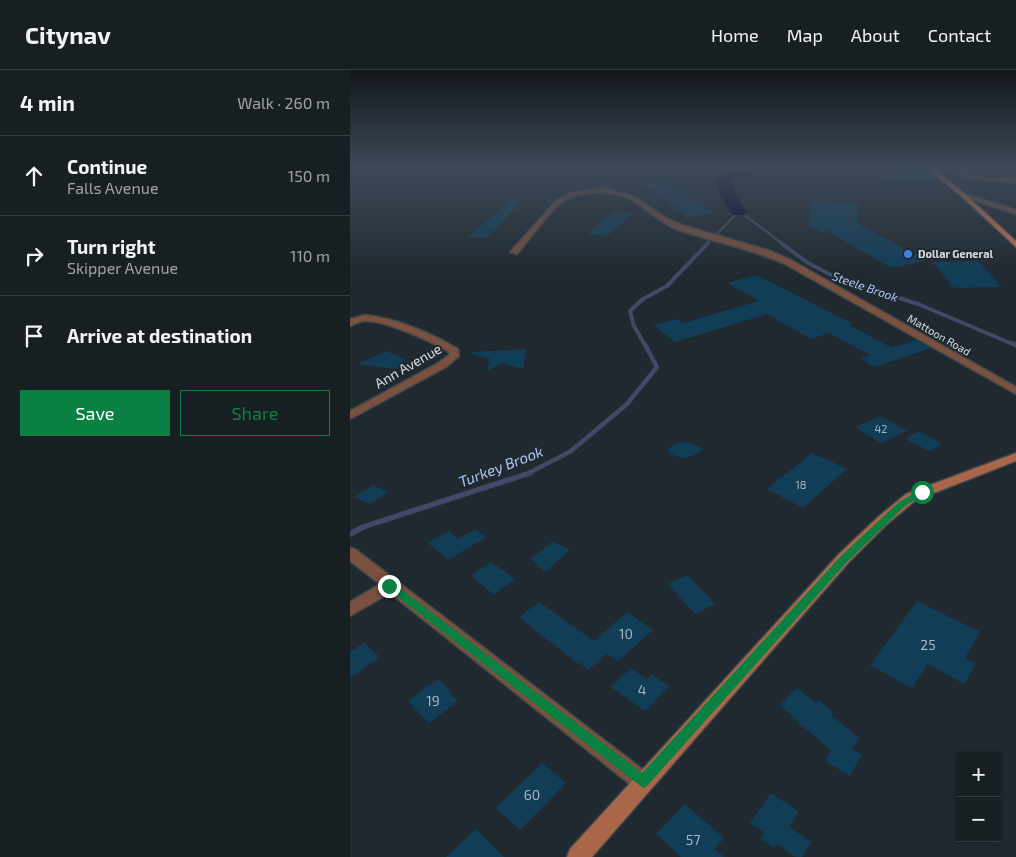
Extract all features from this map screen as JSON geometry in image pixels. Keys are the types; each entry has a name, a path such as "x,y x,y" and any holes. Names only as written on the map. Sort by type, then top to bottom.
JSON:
{"main road":[{"path":"971,203 1016,245"},
{"path":"578,857 844,558 902,504 927,490 1016,457"}],"street":[{"name":"Mattoon Road","path":"514,252 557,203"},
{"name":"Mattoon Road","path":"639,203 663,220 679,227 765,252 788,262 1016,391"},
{"path":"987,203 1016,212"},
{"name":"Ann Avenue","path":"350,323 365,318 397,327 454,351 454,356 442,366 350,416"},
{"path":"350,553 389,586 643,782"},
{"path":"350,610 389,586"}],"building":[{"path":"508,203 520,203 489,237 467,237"},
{"path":"668,203 700,203 716,213 688,217"},
{"path":"812,203 859,204 858,224 928,260 892,268 826,231 822,232 808,225"},
{"path":"613,212 633,214 607,236 586,234"},
{"path":"978,261 1002,287 954,288 932,262"},
{"path":"757,275 853,324 849,325 892,348 916,340 931,348 874,367 860,358 870,355 829,333 811,339 767,314 675,342 653,325 677,319 683,323 759,301 727,283"},
{"path":"526,349 523,369 502,363 487,371 490,359 472,354 472,352"},
{"path":"386,351 405,359 396,369 358,364"},
{"path":"881,416 907,431 881,443 855,427"},
{"path":"919,431 942,444 929,451 906,439"},
{"path":"682,442 691,443 704,449 692,456 683,458 675,456 667,450 675,444"},
{"path":"812,453 847,469 803,508 767,489"},
{"path":"373,485 388,492 370,504 354,497"},
{"path":"475,529 486,537 448,560 428,543 448,531 458,539"},
{"path":"553,541 570,550 545,572 531,559"},
{"path":"491,562 515,579 494,595 471,576"},
{"path":"688,575 715,604 695,614 668,584"},
{"path":"917,601 980,632 965,658 976,664 964,684 928,664 912,688 870,665"},
{"path":"539,602 594,641 627,612 653,630 618,661 607,654 588,670 519,617"},
{"path":"364,643 380,657 350,678 350,652"},
{"path":"631,668 647,679 652,675 669,686 645,711 611,687"},
{"path":"438,679 458,701 429,723 408,701"},
{"path":"797,688 816,703 819,701 832,711 831,715 859,738 852,749 862,754 850,776 825,761 831,750 780,705"},
{"path":"542,763 566,783 520,830 496,808"},
{"path":"771,793 799,812 789,827 811,842 802,857 796,857 777,844 774,848 760,838 764,832 750,823"},
{"path":"685,804 724,838 715,849 724,857 681,857 656,834"},
{"path":"476,829 504,857 446,857"}],"waterway":[{"name":"Steele Brook","path":"733,203 739,211"},
{"name":"Steele Brook","path":"707,244 739,211 783,244"},
{"name":"Turkey Brook","path":"645,345 634,326 630,311 643,299 667,286 708,243"},
{"name":"Steele Brook","path":"781,243 808,263 839,279 918,304 1015,345"},
{"name":"Turkey Brook","path":"527,474 571,451 627,404 657,367 644,343"},
{"name":"Steele Brook","path":"1012,343 1016,345"},
{"name":"Turkey Brook","path":"350,534 363,527 527,474"}],"place":[{"name":"Dollar General","path":"908,254"}],"route":[{"path":"389,586 643,782 844,558 902,504 922,492"}]}
